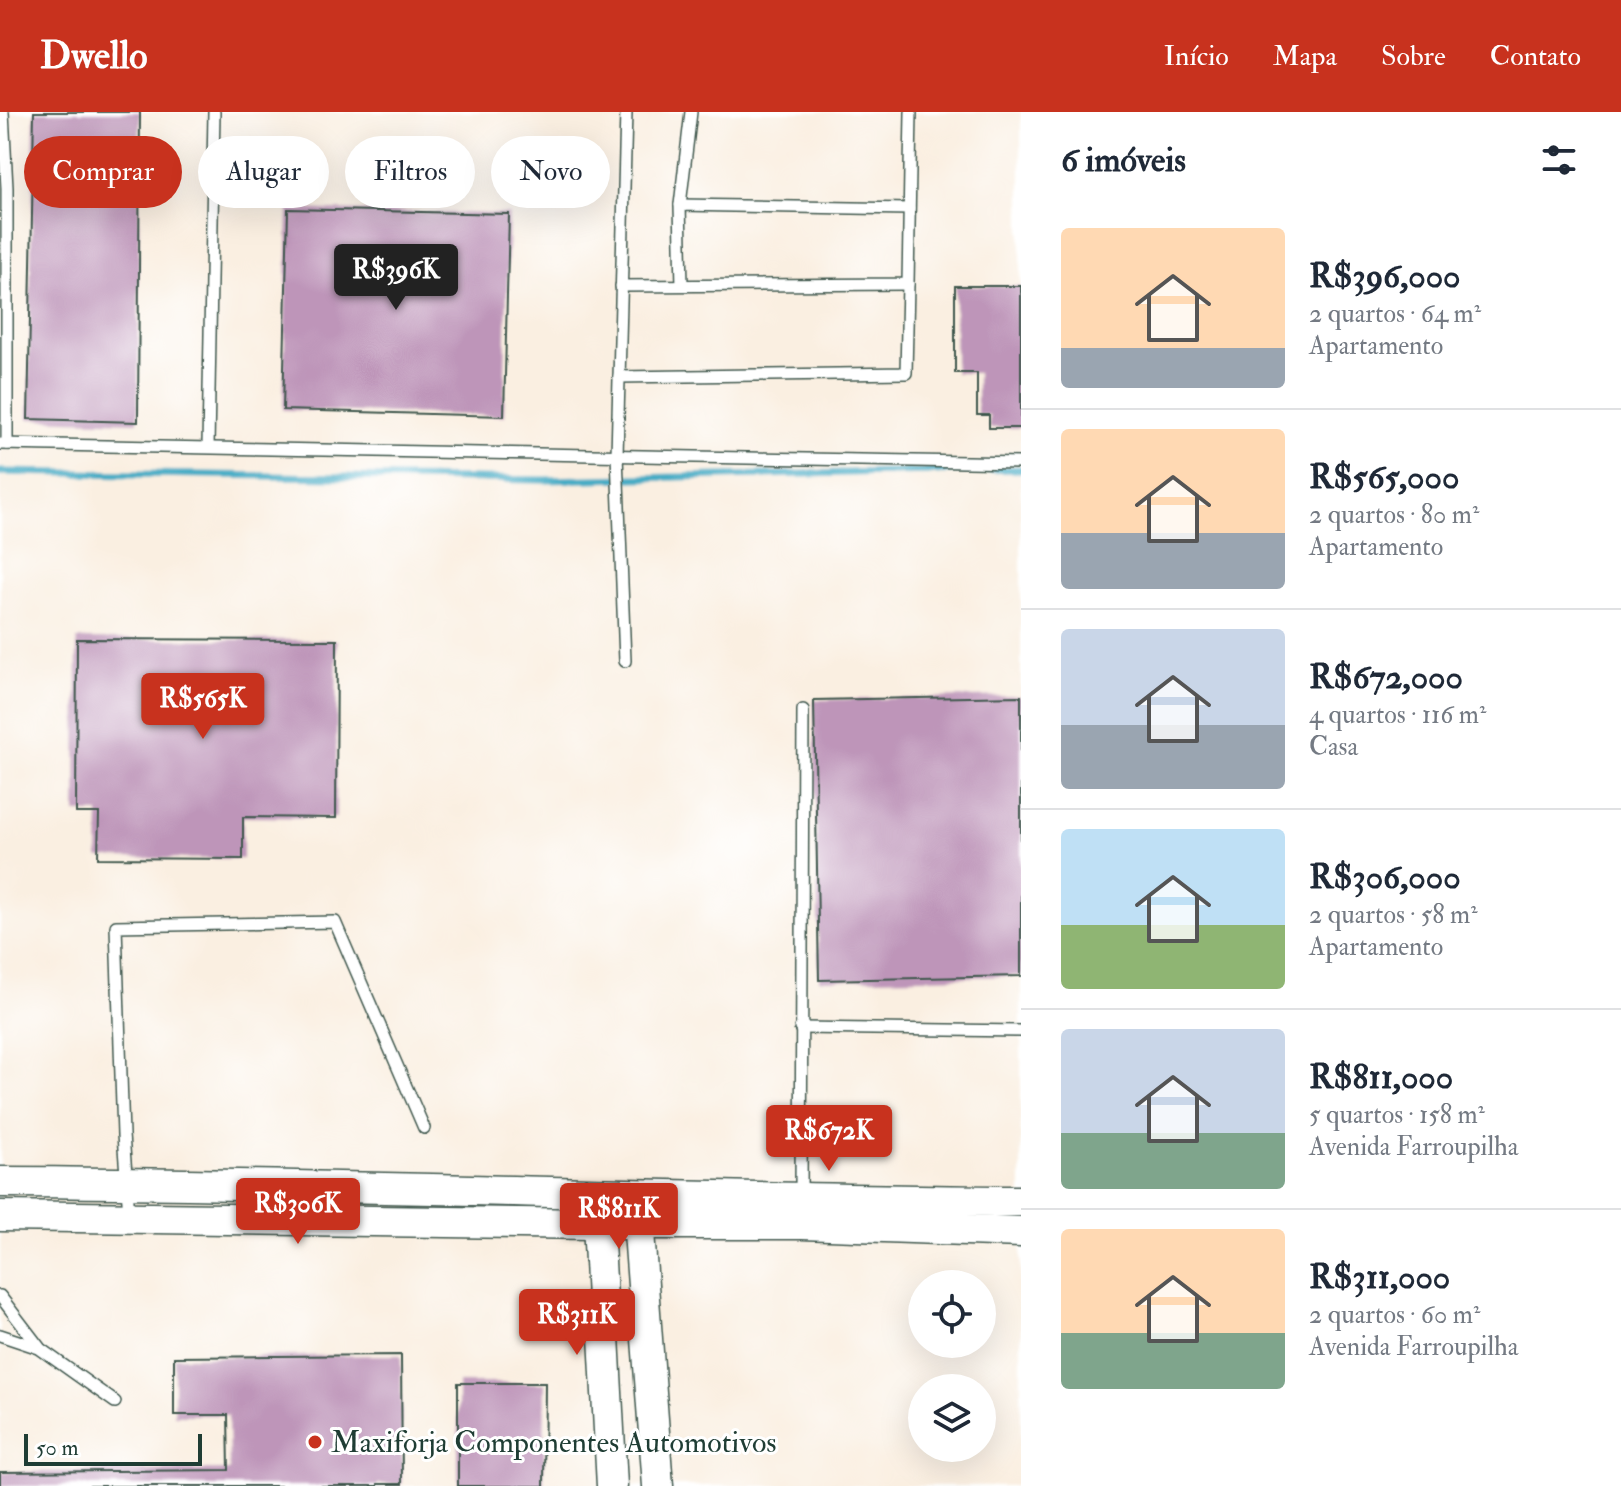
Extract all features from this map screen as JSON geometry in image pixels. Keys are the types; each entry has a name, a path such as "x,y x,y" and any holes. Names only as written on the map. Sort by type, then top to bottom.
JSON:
{"main road":[{"path":"0,1182 125,1183 597,1210"},
{"path":"0,1216 597,1210 802,1212 1021,1201"},
{"path":"597,1210 612,1486"},
{"path":"638,1210 658,1486"},
{"path":"802,1212 1021,1232"}],"lane":[{"path":"3,112 7,188 4,444 1021,463"},
{"path":"208,447 214,112"},
{"path":"625,661 617,455 626,112"},
{"path":"682,285 680,205 691,112"},
{"path":"619,377 906,373 911,112"},
{"path":"680,205 909,209"},
{"path":"621,286 908,284"},
{"path":"802,1212 803,710"},
{"path":"129,1217 125,1183 116,926 335,922 424,1128"},
{"path":"800,1028 1021,1031"},
{"path":"0,1296 39,1348"},
{"path":"0,1335 39,1348 115,1402"}],"building":[{"path":"34,112 140,112 140,136 34,136"},
{"path":"32,208 139,208 138,422 28,419"},
{"path":"288,209 509,214 504,416 283,410"},
{"path":"955,286 1021,286 1021,428 989,428 989,415 977,415 977,373 955,373"},
{"path":"77,639 337,640 336,818 243,817 243,859 98,858 99,813 76,813"},
{"path":"1021,696 1021,976 819,980 814,700"},
{"name":"Maxiforja Componentes Automotivos","path":"401,1355 402,1484 0,1486 0,1472 229,1470 228,1415 174,1415 174,1357"},
{"path":"458,1383 545,1383 544,1486 458,1486"}],"waterway":[{"path":"0,472 545,480 1021,469"}],"place":[{"name":"Maxiforja Componentes Automotivos","path":"315,1442"}]}
